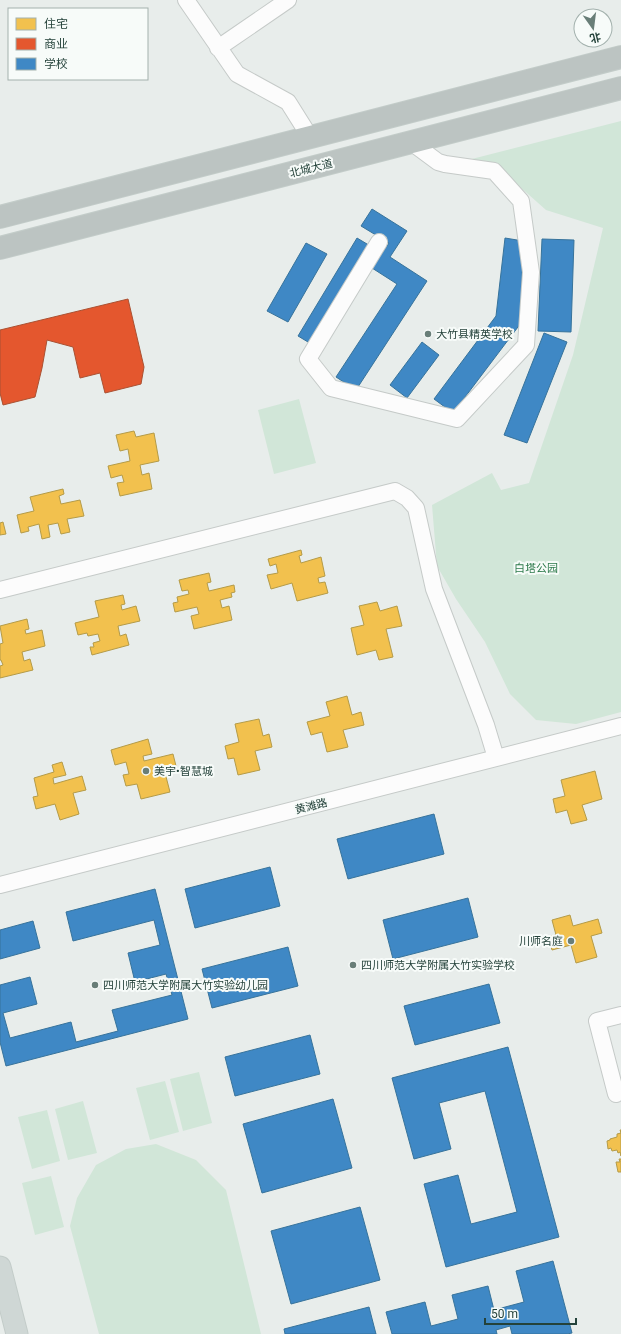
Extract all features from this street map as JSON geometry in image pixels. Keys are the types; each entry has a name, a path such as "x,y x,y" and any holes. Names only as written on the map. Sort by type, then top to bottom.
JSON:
{"highway":[{"path":"0,217 621,57"},
{"name":"北城大道","path":"0,248 621,88"}],"main road":[{"path":"0,1267 17,1334"}],"street":[{"path":"186,0 237,74 288,102 310,137"},
{"path":"218,48 288,0"},
{"path":"379,242 308,359 331,388 457,419 526,345 530,272 521,201 494,171 438,162 411,142"},
{"path":"0,590 396,491 407,498 416,508 434,589 484,717 496,758"},
{"name":"黄滩路","path":"0,885 621,726"},
{"path":"616,1094 597,1021 621,1015"}],"green space":[{"name":"白塔公园","path":"621,121 621,712 576,724 536,720 510,694 485,642 456,599 437,566 432,505 492,473 501,490 529,483 573,355 603,228 546,210 501,170 460,162"},
{"path":"299,399 316,463 274,474 258,410"},
{"path":"199,1072 212,1123 183,1131 170,1079"},
{"path":"165,1081 179,1132 150,1140 136,1088"},
{"path":"83,1101 97,1153 68,1160 55,1109"},
{"path":"47,1110 60,1161 32,1169 18,1117"},
{"path":"156,1144 196,1160 226,1190 261,1334 99,1334 70,1226 77,1198 96,1165 126,1149"},
{"path":"51,1176 64,1227 35,1235 22,1183"}],"building: 住宅":[{"path":"115,333 118,345 113,346 116,357 133,353 139,380 107,388 102,368 88,371 86,363 96,361 94,352 83,355 80,341"},
{"path":"22,350 24,358 38,355 41,368 25,372 27,378 33,377 36,389 32,389 34,395 31,395 30,393 7,399 8,402 3,403 0,389 6,388 5,380 0,381 0,357 5,356 6,363 16,360 14,351"},
{"path":"134,431 136,437 154,433 159,461 140,465 142,475 149,473 152,489 120,496 117,483 124,482 122,475 111,478 108,466 130,461 128,449 120,451 116,435"},
{"path":"63,489 64,494 59,496 61,504 80,500 84,516 67,519 70,532 61,534 58,523 48,525 50,537 42,539 39,524 28,527 29,531 21,533 17,515 34,511 30,497"},
{"path":"3,522 6,534 0,535 0,523"},
{"path":"301,550 302,555 299,556 301,563 321,557 325,576 318,578 319,583 325,582 328,593 297,601 292,583 271,589 267,575 278,573 276,564 270,566 268,559"},
{"path":"209,573 211,582 207,583 209,591 234,585 235,592 231,593 232,597 220,600 222,608 229,606 232,620 194,629 191,616 199,614 197,607 175,612 173,603 178,602 177,597 189,594 188,590 182,591 179,580"},
{"path":"123,595 125,604 121,605 122,610 136,606 140,621 118,626 120,636 126,634 129,645 92,655 90,647 94,647 93,643 100,641 98,634 88,636 87,633 78,635 75,623 99,617 95,601"},
{"path":"377,602 380,611 397,606 402,626 386,629 393,657 379,660 376,650 357,655 351,628 364,625 359,606"},
{"path":"27,619 29,629 25,630 26,634 42,630 45,646 22,652 24,661 30,659 33,670 0,678 0,666 3,665 0,660 0,644 3,643 0,626"},
{"path":"347,696 352,715 361,712 364,725 343,730 348,747 327,752 322,732 311,735 307,722 330,716 326,702"},
{"name":"美宇•智慧城","path":"259,719 263,736 269,734 272,747 255,751 260,770 238,775 234,758 228,759 225,746 239,742 235,724"},
{"name":"美宇•智慧城","path":"148,739 152,754 143,756 144,761 173,754 176,766 164,769 170,792 141,799 137,784 126,786 123,775 129,774 126,762 115,765 111,750"},
{"path":"62,762 66,775 53,778 54,784 82,776 86,790 73,793 79,814 60,820 55,804 36,809 33,797 38,796 34,778 54,772 52,765"},
{"path":"595,771 602,799 582,805 587,820 571,824 567,810 556,813 553,799 565,796 561,780"},
{"name":"川师名庭","path":"570,915 573,926 598,919 602,933 591,936 597,957 576,963 571,945 552,950 548,937 556,935 552,920"},
{"path":"621,1133 621,1156 620,1152 618,1153 617,1150 612,1151 611,1148 608,1149 607,1141 617,1137 617,1134"},
{"path":"619,1159 621,1159 621,1172 618,1172 616,1162 620,1162"}],"building: 商业":[{"path":"128,299 144,367 141,384 105,393 100,373 80,378 73,347 47,340 35,397 3,405 0,393 0,330"}],"building: 学校":[{"path":"372,209 407,231 390,257 427,281 356,390 336,377 397,284 372,268 389,243 361,226"},
{"path":"357,238 372,247 313,345 298,336"},
{"name":"大竹县精英学校","path":"505,238 523,241 521,323 453,413 434,399 496,316"},
{"name":"大竹县精英学校","path":"542,239 574,240 571,332 538,331"},
{"path":"306,243 327,254 288,322 267,311"},
{"name":"大竹县精英学校","path":"544,333 567,342 527,443 504,435"},
{"name":"大竹县精英学校","path":"422,342 439,355 407,398 390,385"},
{"path":"434,814 444,854 348,879 337,839"},
{"path":"270,867 280,906 195,928 185,889"},
{"path":"155,889 188,1019 6,1066 0,1042 0,985 30,977 37,1004 3,1013 10,1038 71,1022 76,1042 118,1031 112,1010 172,995 166,974 135,982 128,953 160,945 154,920 73,941 66,912"},
{"path":"468,898 478,937 393,959 383,920"},
{"path":"33,921 40,948 0,959 0,930"},
{"path":"288,947 298,986 212,1008 202,969"},
{"path":"489,984 500,1023 415,1045 404,1006"},
{"path":"310,1035 320,1074 235,1096 225,1057"},
{"path":"508,1047 559,1237 446,1267 424,1184 458,1175 471,1224 517,1212 485,1091 439,1103 451,1149 414,1159 392,1078"},
{"path":"333,1099 352,1168 262,1193 243,1124"},
{"path":"360,1207 380,1280 291,1304 271,1231"},
{"path":"553,1261 572,1333 512,1334 510,1326 496,1330 497,1334 392,1334 386,1312 425,1302 431,1326 458,1319 452,1295 488,1286 494,1310 524,1302 516,1271"},
{"path":"369,1307 376,1334 285,1334 284,1329"}],"place":[{"name":"大竹县精英学校","path":"428,334"},
{"name":"美宇•智慧城","path":"146,771"},
{"name":"川师名庭","path":"571,941"},
{"name":"四川师范大学附属大竹实验学校","path":"353,965"},
{"name":"四川师范大学附属大竹实验幼儿园","path":"95,985"}]}
